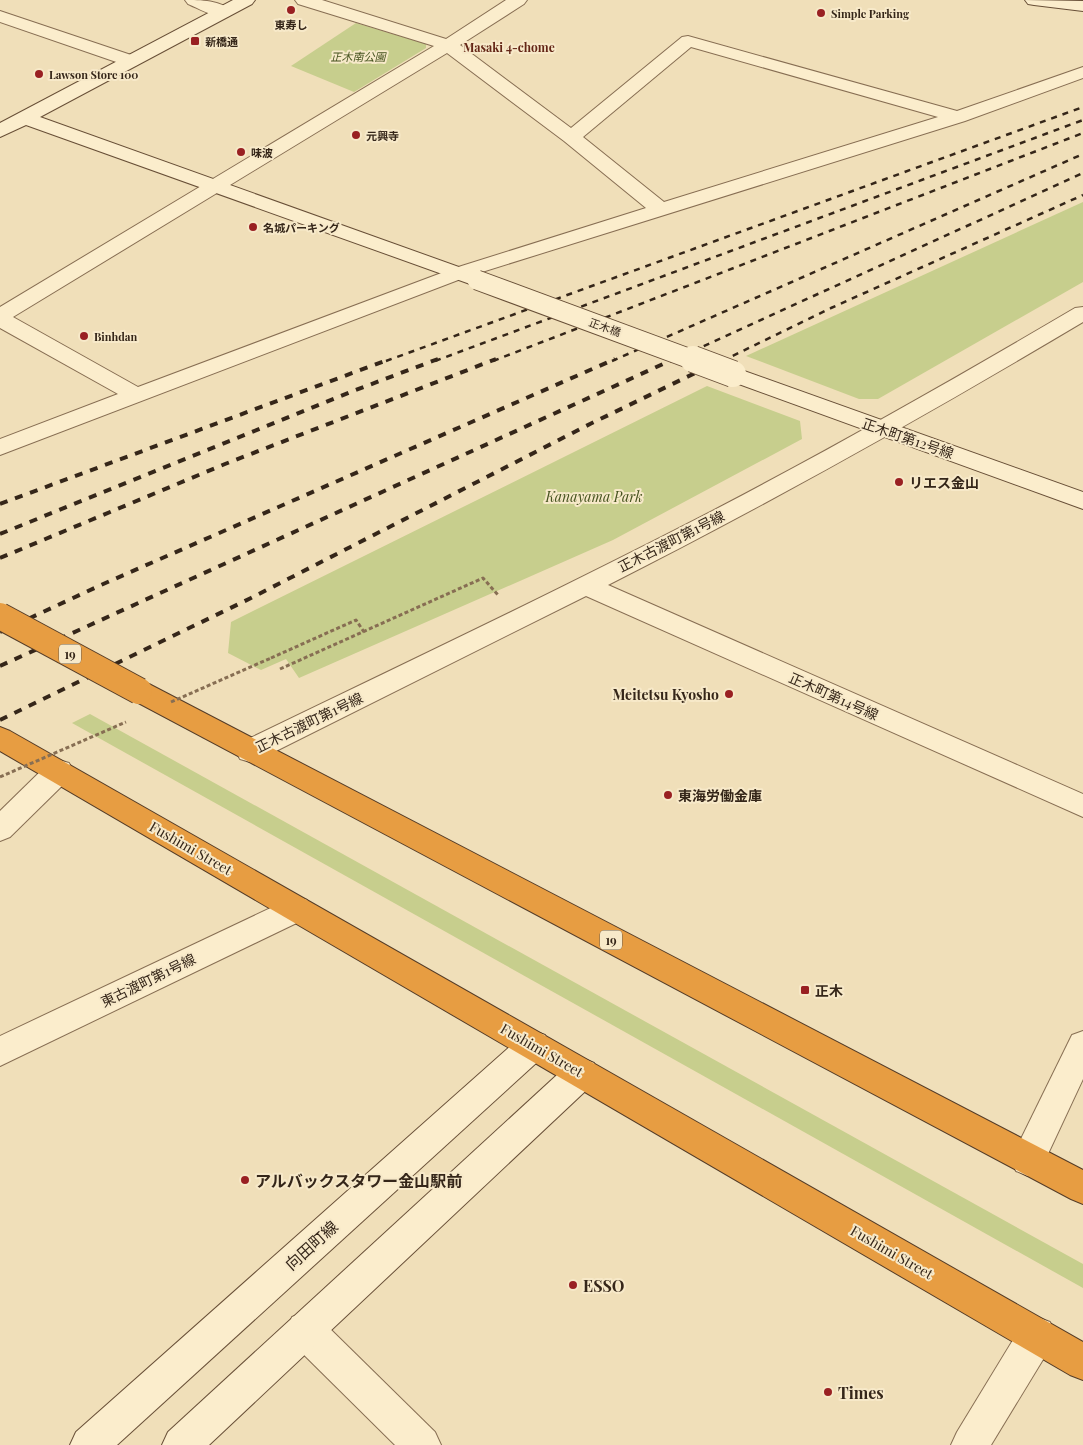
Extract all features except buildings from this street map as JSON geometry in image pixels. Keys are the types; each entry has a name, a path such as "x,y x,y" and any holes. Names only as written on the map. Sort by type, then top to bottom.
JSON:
{"highway":[{"name":"19","path":"0,616 250,751 1083,1188"},
{"name":"Fushimi Street","path":"7,742 1083,1362"}],"street":[{"path":"194,0 223,12"},
{"path":"0,131 246,0"},
{"path":"304,0 448,46 571,137 662,210"},
{"path":"136,395 0,318 212,186 448,46 518,0"},
{"path":"1034,0 1083,6"},
{"path":"0,16 131,61"},
{"path":"571,137 688,41 958,117"},
{"path":"0,447 136,395 468,277 662,210 958,117 1083,72"},
{"name":"正木橋","path":"25,118 733,374"},
{"name":"正木古渡町第1号線","path":"250,751 743,505 882,430 1083,313"},
{"name":"正木町第12号線","path":"733,374 882,430 1083,501"},
{"name":"正木町第14号線","path":"585,585 1083,806"},
{"path":"0,829 59,771"},
{"name":"東古渡町第1号線","path":"0,1052 296,909"},
{"name":"向田町線","path":"89,1445 534,1045"},
{"path":"1028,1160 1083,1045"},
{"path":"181,1445 582,1073"},
{"path":"305,1330 422,1445"},
{"path":"970,1445 1037,1335"}],"path":[{"path":"280,669 483,578 499,596"},
{"path":"271,658 356,620 364,632"}],"green space":[{"name":"正木南公園","path":"356,23 426,44 426,48 354,92 291,66"},
{"path":"1083,202 1083,282 878,399 859,399 746,356"},
{"name":"Kanayama Park","path":"707,386 800,421 802,439 613,540 299,678 286,659 261,670 228,653 231,622"},
{"path":"90,714 1083,1264 1083,1288 72,723"}],"railway":[{"path":"386,361 1083,107"},
{"path":"435,361 1083,120"},
{"path":"493,361 1083,133"},
{"path":"612,361 1083,154"},
{"path":"671,361 1083,173"},
{"path":"722,361 831,308 1083,195"},
{"path":"0,504 390,359"},
{"path":"0,534 353,391 438,359"},
{"path":"0,558 225,464 496,359"},
{"path":"0,632 101,585 615,359"},
{"path":"0,666 674,359"},
{"path":"0,720 251,598 590,424 724,359"}],"place":[{"name":"東寿し","path":"291,10"},
{"name":"Simple Parking","path":"821,13"},
{"name":"新橋通","path":"195,41"},
{"name":"Lawson Store 100","path":"39,74"},
{"name":"元興寺","path":"356,135"},
{"name":"味波","path":"241,152"},
{"name":"名城パーキング","path":"253,227"},
{"name":"Binhdan","path":"84,336"},
{"name":"リエス金山","path":"899,482"},
{"name":"Meitetsu Kyosho","path":"729,694"},
{"name":"東海労働金庫","path":"668,795"},
{"name":"正木","path":"805,990"},
{"name":"アルバックスタワー金山駅前","path":"245,1180"},
{"name":"ESSO","path":"573,1285"},
{"name":"Times","path":"828,1392"}],"district":[{"name":"Masaki 4-chome","path":"509,47"}]}
